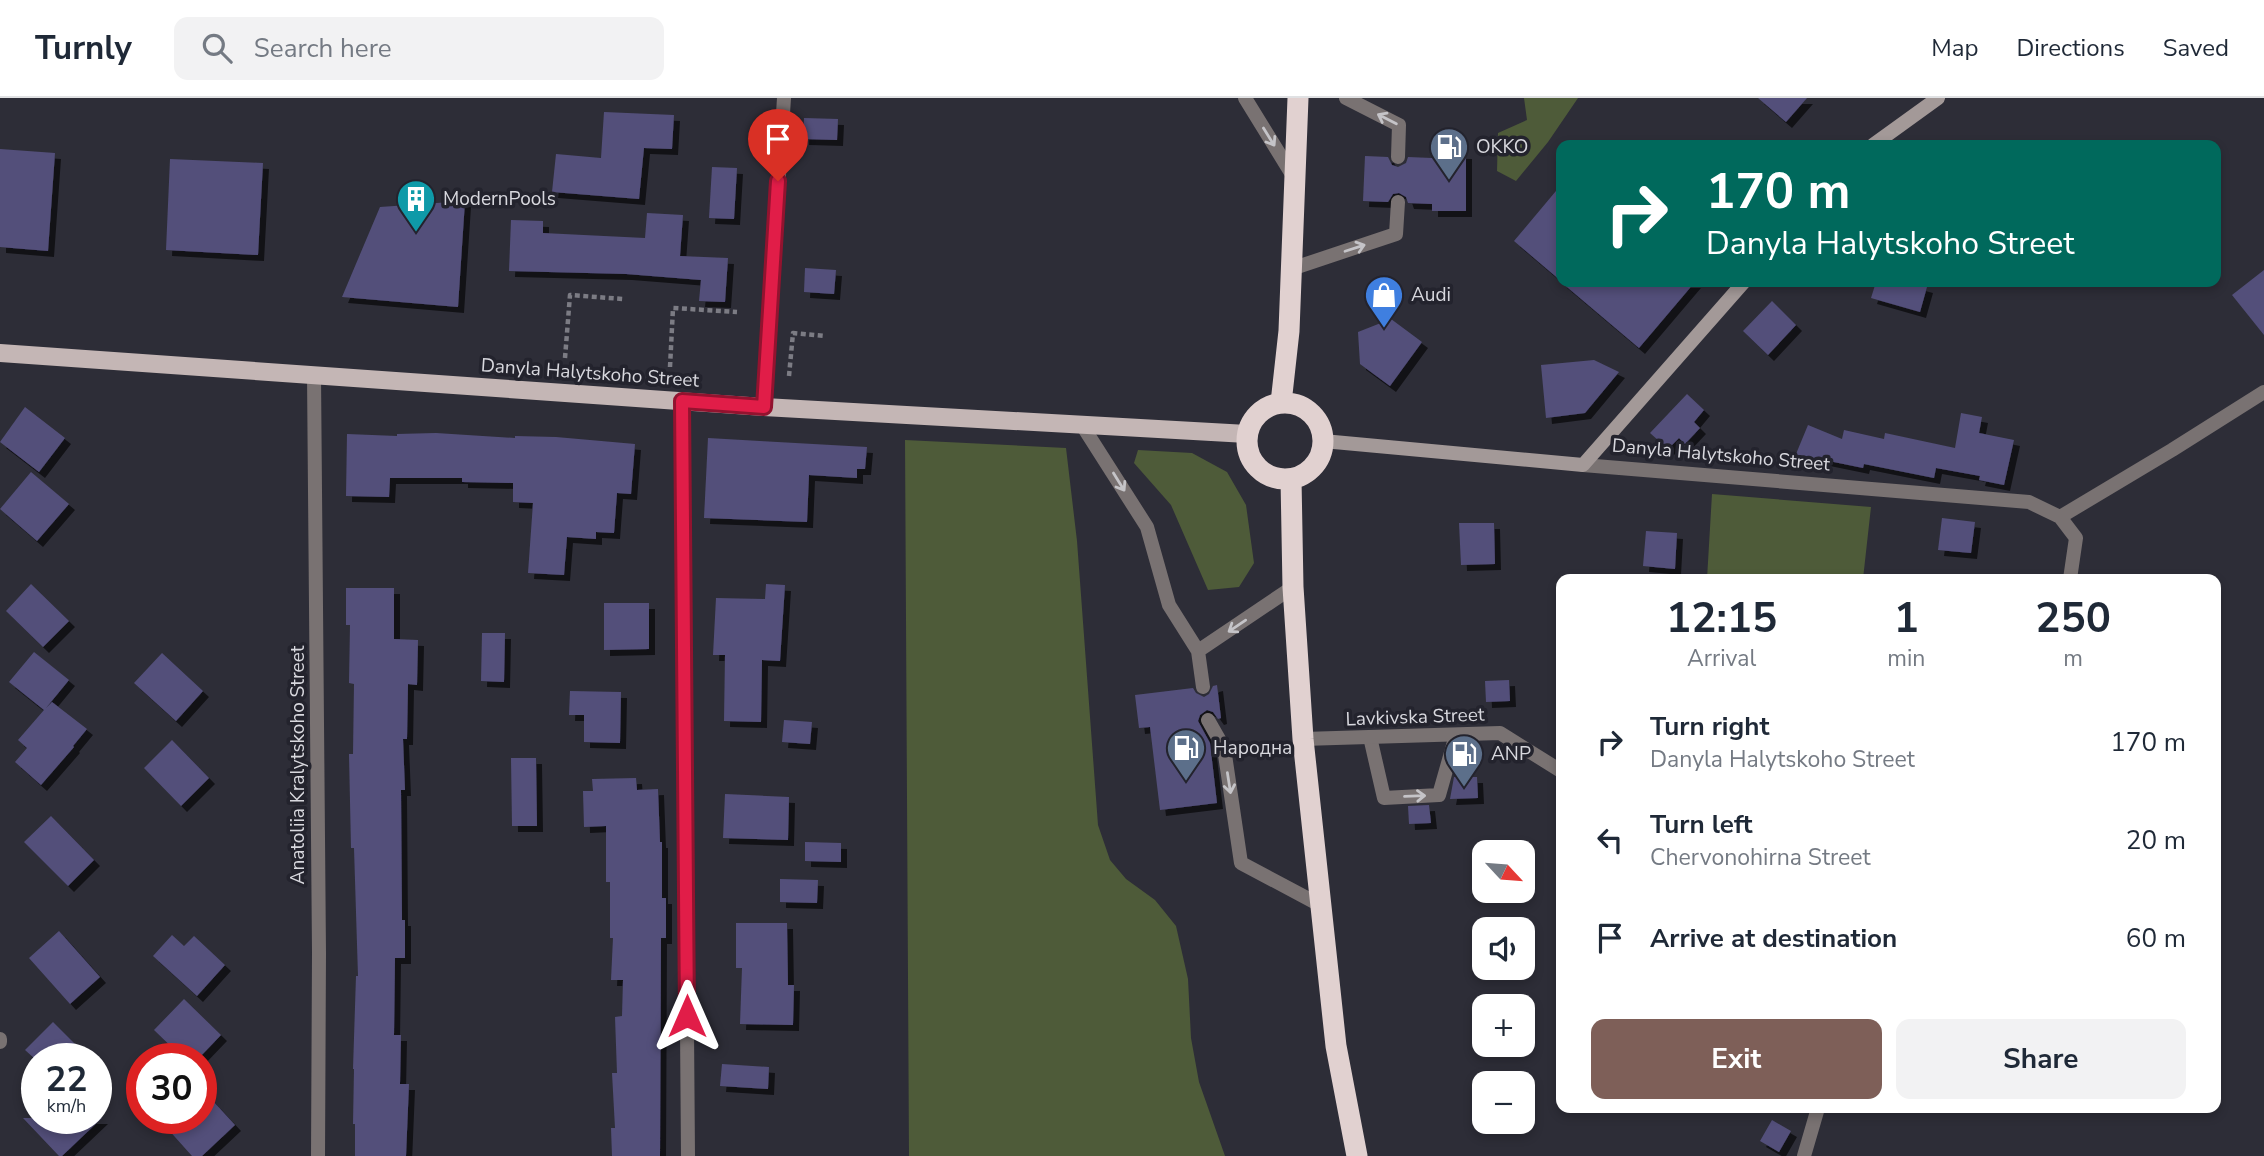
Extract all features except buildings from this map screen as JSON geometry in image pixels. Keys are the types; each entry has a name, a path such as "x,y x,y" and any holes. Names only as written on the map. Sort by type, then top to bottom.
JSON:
{"highway":[{"path":"1281,403 1289,331 1298,98"},
{"path":"1281,403 1297,404 1311,412 1320,425 1324,441 1319,459 1307,472 1291,479 1276,479 1262,473 1252,462 1247,449 1247,434 1253,419 1266,408 1281,403"},
{"path":"1291,479 1293,587 1303,739 1336,1046 1357,1156"}],"main road":[{"name":"Danyla Halytskoho Street","path":"0,353 764,407 1247,434"}],"street":[{"path":"764,407 783,98"},
{"path":"1245,98 1293,176"},
{"path":"1346,98 1399,125 1398,157"},
{"path":"1881,140 1938,98"},
{"path":"1291,269 1396,234 1398,202"},
{"path":"1583,464 1740,287"},
{"name":"Anatoliia Kralytskoho Street","path":"314,374 318,1156"},
{"path":"2071,574 2076,538 2060,517 2264,392"},
{"path":"682,401 688,1156"},
{"path":"1082,425 1147,527 1168,605 1198,650 1203,687"},
{"name":"Danyla Halytskoho Street","path":"1324,441 2029,502 2060,517"},
{"path":"1198,650 1293,587"},
{"path":"1208,720 1224,748 1241,863 1320,905"},
{"name":"Lavkivska Street","path":"1303,739 1500,733 1556,768"},
{"path":"1370,737 1384,798 1439,795 1456,735"},
{"path":"1804,1156 1817,1113"}],"path":[{"path":"565,358 570,295 623,299"},
{"path":"670,367 673,308 737,312"},
{"path":"789,376 793,333 825,336"}],"green space":[{"path":"1524,98 1578,98 1548,142 1516,181 1497,171 1498,133 1527,120"},
{"path":"905,440 1066,448 1077,541 1098,825 1110,860 1126,879 1155,900 1176,926 1188,979 1191,1038 1199,1082 1225,1156 909,1156"},
{"path":"1138,450 1192,453 1227,472 1246,505 1254,563 1239,587 1208,590 1171,505 1134,463"},
{"path":"1712,494 1871,507 1864,574 1707,574"}],"place":[{"name":"OKKO","path":"1449,181"},
{"name":"ModernPools","path":"416,233"},
{"name":"Audi","path":"1384,329"},
{"name":"Народна","path":"1186,782"},
{"name":"ANP","path":"1464,788"}],"route":[{"path":"687,1016 682,401 764,407 778,181"}]}
